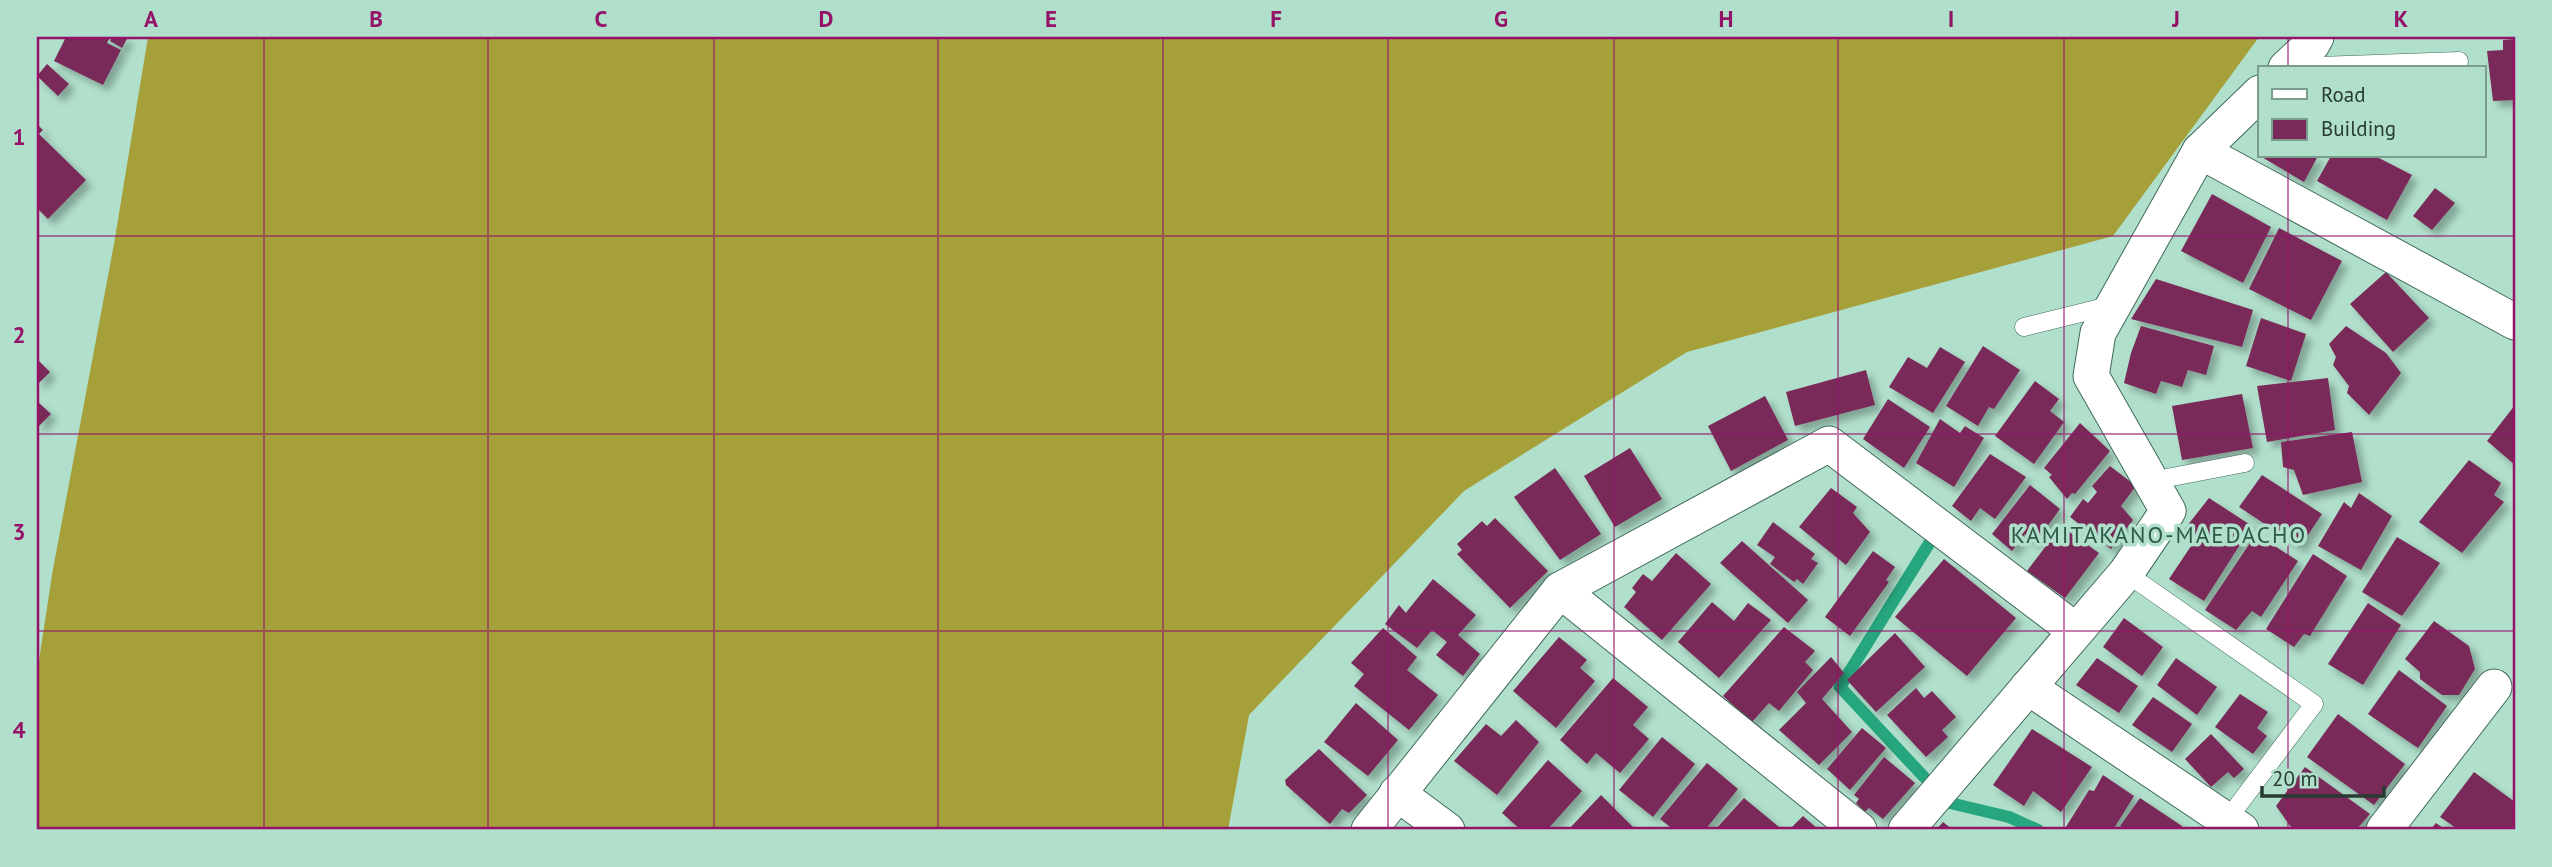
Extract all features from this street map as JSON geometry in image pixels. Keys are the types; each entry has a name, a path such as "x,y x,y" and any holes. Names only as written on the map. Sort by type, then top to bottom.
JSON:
{"street":[{"path":"2288,66 2316,37"},
{"path":"1906,830 2126,573 2168,511 2091,376 2098,333 2200,151 2258,95"},
{"path":"2200,151 2515,322"},
{"path":"1369,830 1560,590 1829,444 2076,631"},
{"path":"1560,590 1858,830"},
{"path":"2028,687 2234,825"},
{"path":"2384,830 2494,687"},
{"path":"1397,793 1447,830"}],"lane":[{"path":"2335,66 2459,61"},
{"path":"2024,327 2113,304"},
{"path":"2151,481 2245,463"},
{"path":"2126,573 2314,704 2234,825"}],"shaded area":[{"path":"148,37 2259,37 2113,236 1687,352 1464,491 1249,715 1228,830 37,830 37,673 53,569 114,244"}],"building":[{"path":"66,37 110,37 107,43 121,50 103,85 54,61"},
{"path":"112,37 128,37 122,48 110,41"},
{"path":"2515,39 2515,100 2493,101 2487,51 2503,50 2503,40"},
{"path":"47,64 69,84 58,96 37,76"},
{"path":"37,124 43,130 39,134 86,180 48,219 37,208"},
{"path":"2263,158 2317,158 2304,182"},
{"path":"2330,158 2379,158 2412,175 2387,220 2317,181"},
{"path":"2435,188 2455,203 2432,230 2413,216"},
{"path":"2212,194 2271,227 2243,283 2181,251"},
{"path":"2279,228 2342,261 2311,320 2249,289"},
{"path":"2386,272 2429,318 2393,352 2350,304"},
{"path":"2156,279 2253,310 2242,347 2131,319"},
{"path":"2261,318 2306,334 2291,381 2246,366"},
{"path":"2141,326 2214,346 2206,375 2188,370 2182,387 2161,381 2156,394 2124,383"},
{"path":"2346,326 2386,353 2401,373 2369,415 2347,393 2349,386 2333,365 2336,357 2329,344"},
{"path":"1983,346 2020,370 1994,409 1989,407 1978,426 1946,406"},
{"path":"1940,347 1965,362 1933,413 1889,387 1908,357 1927,368"},
{"path":"37,359 50,372 37,385"},
{"path":"1866,370 1875,405 1795,426 1786,392"},
{"path":"2328,378 2335,430 2267,442 2257,386"},
{"path":"2035,381 2059,399 2050,411 2064,422 2034,464 1995,436"},
{"path":"2242,394 2253,448 2182,460 2172,406"},
{"path":"1765,396 1788,440 1731,471 1708,426"},
{"path":"1888,399 1930,427 1904,468 1863,439"},
{"path":"37,401 51,414 37,428"},
{"path":"2515,405 2515,465 2487,441"},
{"path":"1940,419 1960,433 1965,426 1984,438 1954,487 1916,463"},
{"path":"2080,423 2110,451 2075,494 2072,493 2067,499 2049,477 2052,475 2044,468"},
{"path":"2352,432 2362,482 2303,495 2294,470 2283,467 2281,442"},
{"path":"1630,448 1662,499 1615,527 1584,476"},
{"path":"1990,454 2026,477 1995,519 1980,508 1971,521 1952,506"},
{"path":"2469,460 2501,483 2494,495 2504,502 2462,553 2419,522"},
{"path":"2110,466 2136,486 2121,506 2133,520 2111,549 2070,517 2083,499 2088,503 2097,492 2092,486"},
{"path":"1555,468 1601,534 1560,560 1514,497"},
{"path":"2262,475 2322,514 2300,547 2239,507"},
{"path":"2030,485 2060,509 2035,543 2025,534 2012,551 1992,534"},
{"path":"1831,488 1857,507 1853,513 1870,532 1846,565 1799,527"},
{"path":"2359,493 2392,516 2361,570 2318,546 2344,502 2351,508"},
{"path":"2209,498 2252,526 2204,601 2169,579 2195,540 2183,531"},
{"path":"1495,518 1548,571 1510,608 1457,554 1462,550 1457,544 1482,521 1487,526"},
{"path":"1773,522 1815,554 1811,559 1818,563 1803,584 1797,579 1794,582 1770,564 1775,557 1757,545"},
{"path":"2061,526 2099,553 2065,598 2027,571"},
{"path":"2256,534 2298,561 2261,617 2252,611 2236,630 2205,610"},
{"path":"2397,537 2440,563 2402,616 2362,592"},
{"path":"1742,541 1808,600 1788,623 1720,563"},
{"path":"1873,551 1895,567 1886,580 1889,582 1850,636 1825,617"},
{"path":"1676,553 1711,584 1662,640 1624,607 1636,592 1632,588 1643,574 1652,581"},
{"path":"2313,554 2347,576 2310,636 2304,634 2294,647 2266,629"},
{"path":"1944,559 2016,618 1967,676 1895,617"},
{"path":"1433,579 1476,615 1458,635 1480,654 1463,676 1436,655 1447,642 1432,630 1417,648 1385,624 1399,605 1406,613"},
{"path":"1712,602 1734,621 1748,603 1771,620 1719,678 1678,642"},
{"path":"2368,603 2401,625 2363,685 2328,664"},
{"path":"2124,618 2163,647 2142,676 2103,647"},
{"path":"2434,621 2469,646 2475,669 2459,695 2442,695 2420,679 2420,672 2405,659"},
{"path":"1784,627 1815,651 1805,662 1813,670 1779,711 1769,703 1752,722 1723,696"},
{"path":"1383,628 1417,657 1407,670 1438,695 1409,730 1354,686 1364,674 1351,663"},
{"path":"1895,633 1925,667 1876,712 1847,680"},
{"path":"1559,637 1587,660 1580,668 1595,681 1556,728 1513,691"},
{"path":"1831,657 1844,673 1822,699 1852,732 1819,765 1779,730 1806,703 1797,692"},
{"path":"2097,658 2138,686 2119,713 2076,685"},
{"path":"2176,658 2217,687 2197,715 2157,685"},
{"path":"2399,670 2447,706 2418,748 2368,714"},
{"path":"1613,678 1648,707 1633,725 1649,739 1620,773 1596,753 1587,764 1560,740"},
{"path":"1916,688 1924,698 1932,691 1956,717 1942,730 1948,737 1926,757 1887,715"},
{"path":"2240,694 2268,712 2257,728 2267,736 2253,754 2215,727"},
{"path":"2153,697 2192,724 2172,752 2132,725"},
{"path":"1356,703 1398,740 1368,776 1324,742"},
{"path":"2338,714 2405,764 2374,805 2307,757"},
{"path":"1516,720 1539,742 1497,795 1454,761 1486,724 1501,736"},
{"path":"1862,728 1886,748 1850,790 1827,769"},
{"path":"2032,729 2092,767 2061,812 2033,791 2024,806 1993,785"},
{"path":"2211,734 2244,769 2234,778 2228,772 2211,787 2185,759"},
{"path":"1662,737 1695,764 1653,817 1619,790"},
{"path":"1319,749 1367,795 1349,813 1342,809 1330,824 1286,785 1285,780"},
{"path":"1884,757 1915,783 1883,819 1869,808 1865,812 1856,803 1859,799 1854,795"},
{"path":"1548,760 1582,791 1547,830 1521,830 1502,813"},
{"path":"1707,763 1738,789 1705,830 1674,830 1660,819"},
{"path":"2305,767 2370,814 2356,830 2293,830 2276,806"},
{"path":"2474,772 2515,802 2515,830 2459,830 2440,817"},
{"path":"2103,775 2134,796 2113,830 2064,830 2089,790 2094,791"},
{"path":"1601,795 1636,830 1568,830"},
{"path":"1744,798 1779,827 1776,830 1715,830"},
{"path":"2140,798 2182,826 2180,830 2126,830 2120,826"},
{"path":"1803,816 1819,830 1789,830"},
{"path":"1943,822 1953,830 1936,830"},
{"path":"2436,823 2446,830 2430,830"}],"waterway":[{"path":"1924,777 1840,687 1930,542"},
{"path":"1950,803 2009,817 2038,830"}],"district":[{"name":"KAMITAKANO-MAEDACHO","path":"2159,535"}]}
